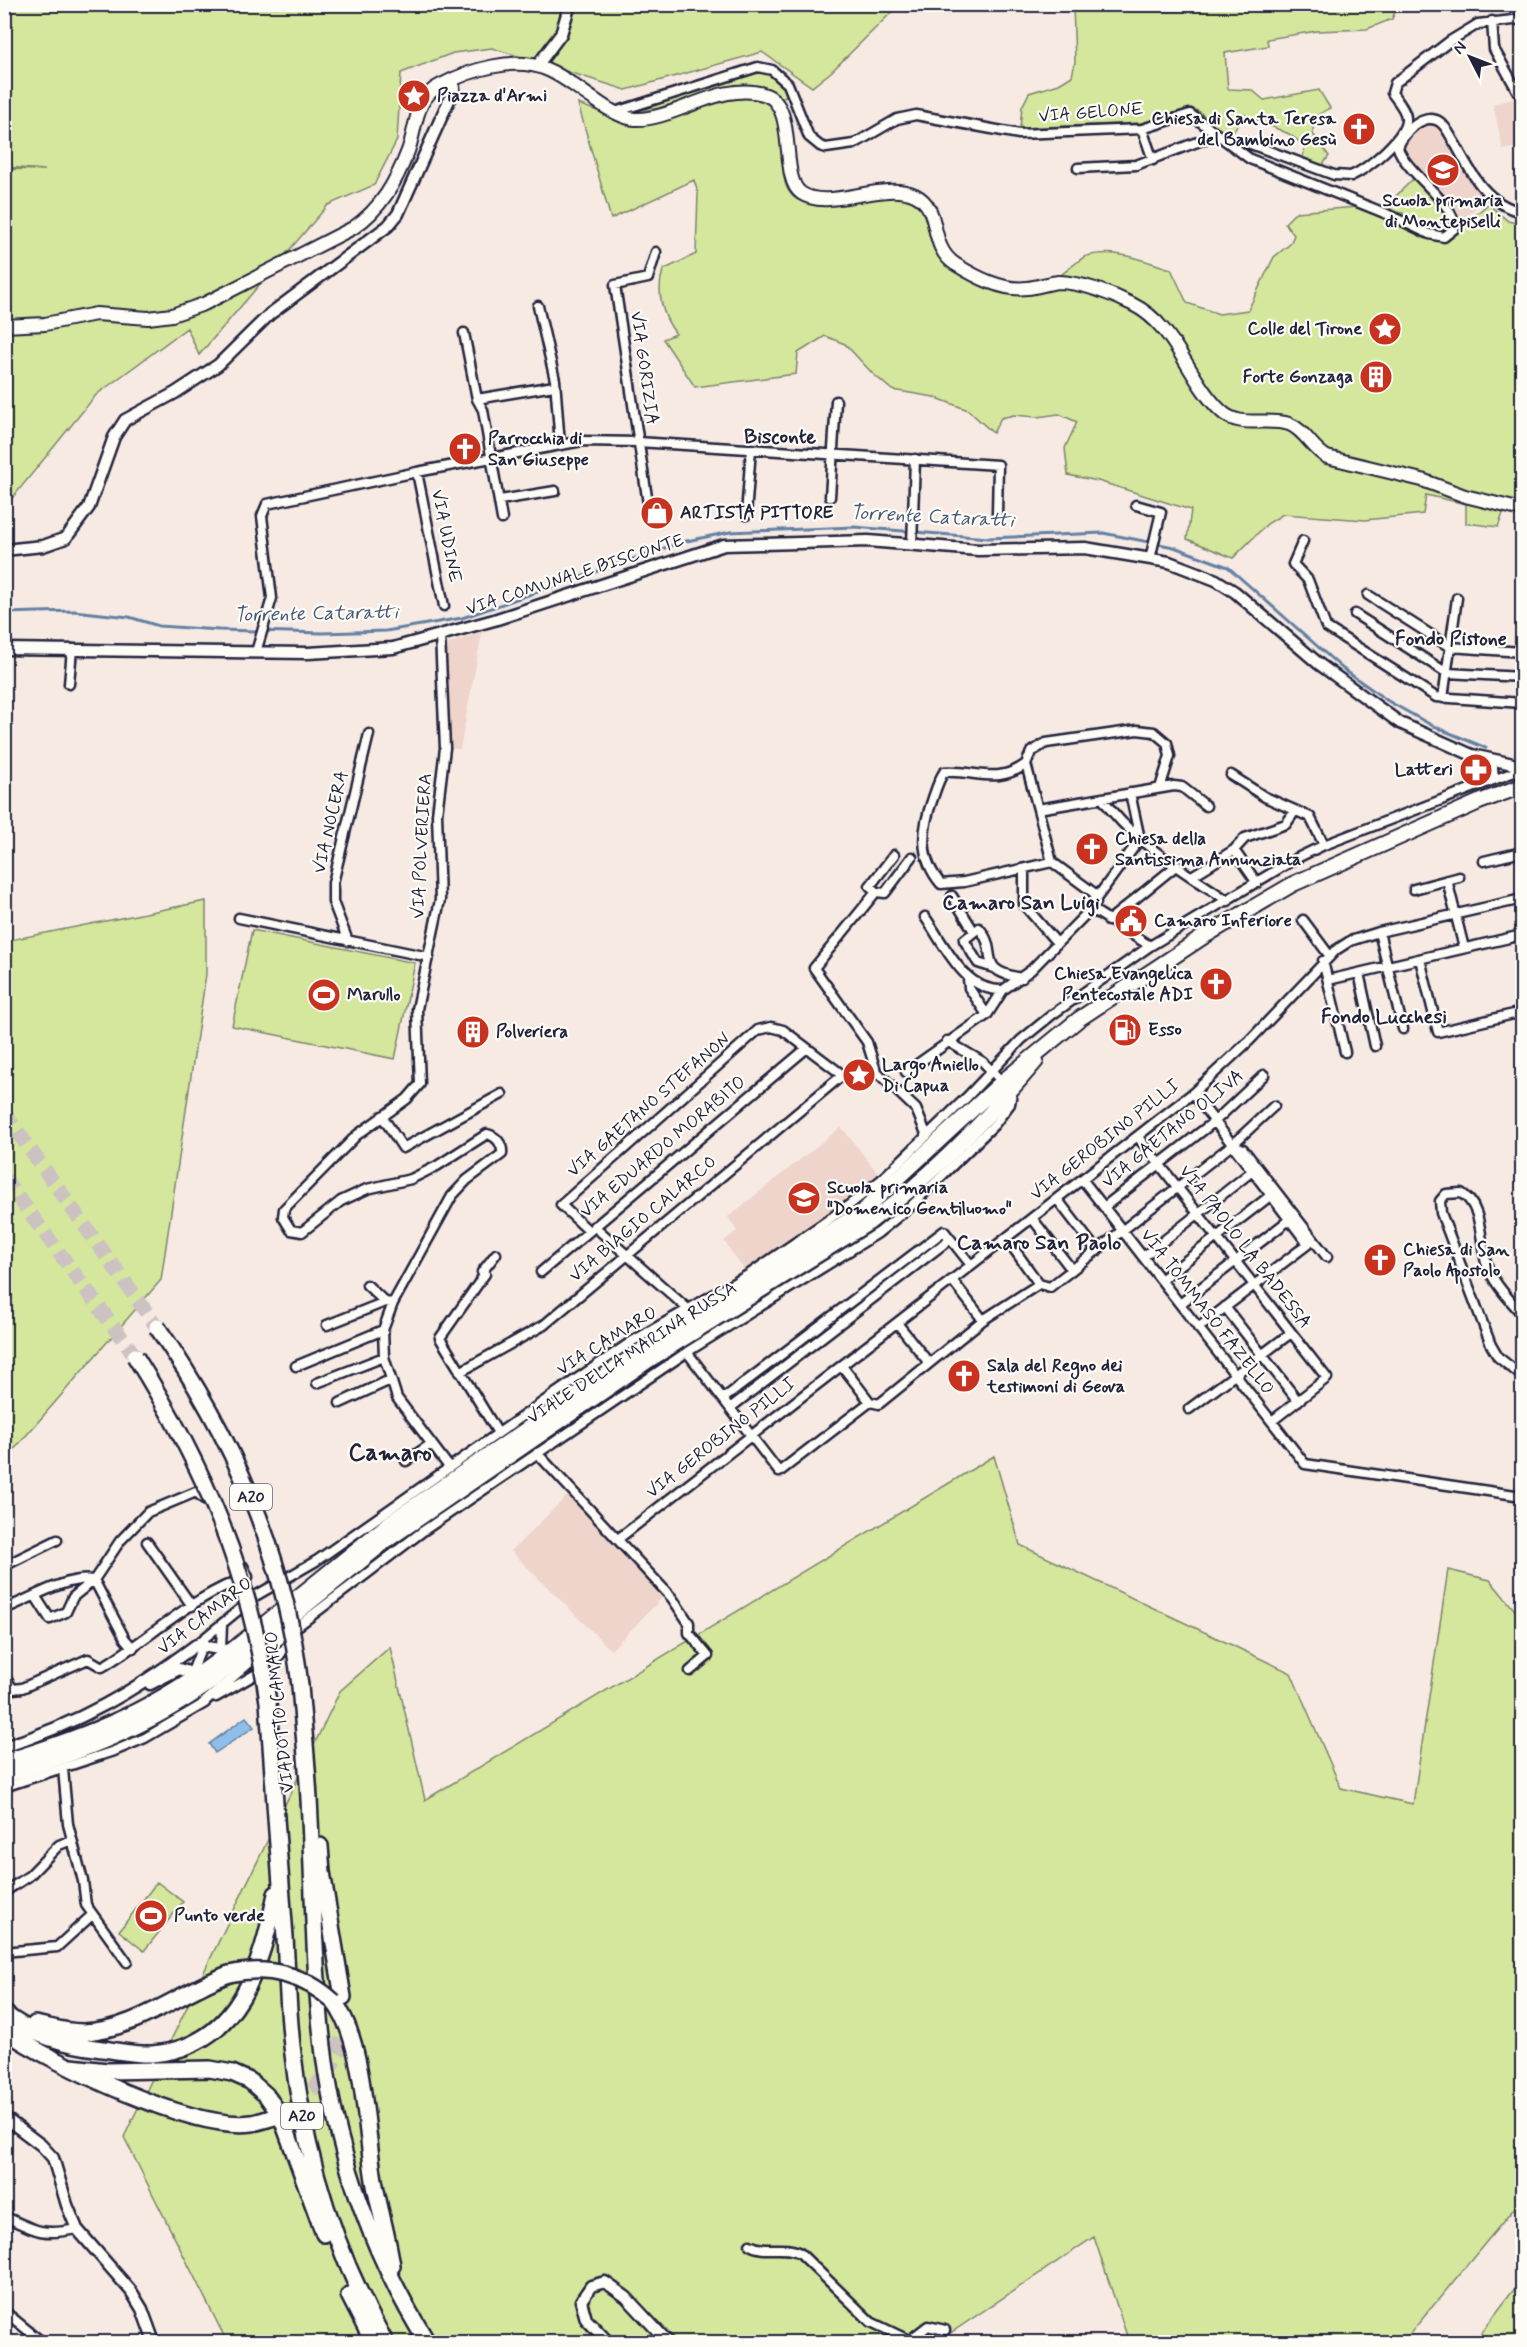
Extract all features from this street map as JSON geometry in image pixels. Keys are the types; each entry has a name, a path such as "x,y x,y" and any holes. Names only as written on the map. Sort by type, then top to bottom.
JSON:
{"highway":[{"name":"VIADOTTO CAMARO","path":"157,1327 205,1401 251,1497 271,1554 288,1613 300,1686 316,1872"},
{"name":"VIADOTTO CAMARO","path":"135,1356 176,1422 200,1470 229,1540 248,1600 259,1640 268,1702 280,1876"},
{"path":"4,1774 112,1739 167,1712 208,1681 223,1654"},
{"path":"4,1762 107,1727 208,1681"},
{"path":"316,1872 339,1999 355,2054 374,2183 389,2246 394,2281"},
{"name":"A20","path":"316,1872 318,1991 330,2090 356,2187 374,2239 428,2343"},
{"path":"4,2013 49,2037 95,2049 151,2054 192,2044 228,2016 251,1985 261,1958 280,1876"},
{"name":"A20","path":"280,1876 292,2046 308,2143 336,2238 362,2300 385,2343"},
{"path":"4,2005 34,2023 80,2032 96,2031 122,2026 207,1982 229,1974 255,1970 281,1973 306,1982 339,1999"},
{"path":"4,2030 71,2067 148,2101 207,2120 250,2124 274,2117"},
{"path":"71,2067 107,2071 210,2069 238,2075 261,2090 273,2103 285,2123 327,2243 373,2343"}],"main road":[{"path":"4,326 45,324 96,314 148,318 172,315 204,304 353,228 376,210 390,189 408,152 423,100 437,86 453,79 489,68 515,65 537,66 554,73 615,112 629,118 640,119 727,93 753,92 768,96 774,102 786,129 792,180 796,189 804,195 827,198 891,191 911,194 923,200 931,211 938,243 946,257 983,279 1010,288 1028,288 1056,282 1074,285 1128,302 1146,312 1170,337 1210,398 1229,418 1288,424 1299,429 1316,450 1327,457 1422,480 1465,496 1522,510"},
{"name":"VIALE DELLA MARINA RUSSA","path":"208,1681 386,1541 648,1360 870,1222 899,1198 1055,1039 1079,1019 1203,937 1293,884 1479,802 1522,786"},
{"name":"VIALE DELLA MARINA RUSSA","path":"223,1654 392,1521 642,1350 852,1220 1007,1087"}],"street":[{"path":"537,66 561,34 570,4"},
{"path":"1397,143 1407,118 1392,93 1392,86 1465,31 1478,24 1522,19"},
{"path":"1492,21 1494,49 1518,92 1522,91"},
{"name":"VIA GELONE","path":"615,112 758,67 772,70 788,84 809,137 826,148 854,144 887,123 916,115 1019,134 1142,129 1190,114 1198,118 1216,135 1258,162 1429,234 1440,237 1448,236 1456,224 1454,216 1403,160 1397,143"},
{"path":"4,550 43,546 66,538 78,525 94,497 114,437 126,420 175,393 218,365 270,314 388,226 398,214 454,89 453,79"},
{"path":"1245,142 1334,175 1347,177 1356,174 1423,120 1439,121 1486,193 1504,206 1522,212"},
{"path":"1142,129 1153,160"},
{"path":"1078,168 1130,167 1216,135"},
{"name":"VIA GORIZIA","path":"650,517 615,285 648,278 656,252"},
{"path":"538,306 555,380 560,445"},
{"path":"464,333 477,399 483,410 502,519"},
{"path":"477,399 554,386"},
{"path":"830,497 836,401"},
{"path":"256,652 272,598 262,516 267,504 560,445 582,441 638,442 998,465 997,514"},
{"path":"747,515 752,449"},
{"path":"912,541 915,459"},
{"name":"VIA UDINE","path":"417,472 444,606"},
{"path":"500,500 555,491"},
{"path":"1136,505 1161,512 1151,554"},
{"name":"VIA COMUNALE BISCONTE","path":"4,649 308,653 393,648 440,636 717,546 912,541 978,550 1085,548 1151,554 1229,587 1319,664 1393,718 1458,749 1522,768"},
{"path":"1303,541 1293,564 1308,580 1326,627 1436,697 1522,703"},
{"path":"1368,595 1450,647 1522,652"},
{"path":"1443,699 1457,598"},
{"path":"1355,614 1446,673 1522,677"},
{"name":"VIA POLVERIERA","path":"440,636 445,748 437,814 440,900 417,1009 421,1078 416,1091 357,1135 284,1209 284,1221 291,1230 296,1232 306,1230 333,1206 359,1192 393,1185 437,1167 487,1134 497,1139 502,1148 498,1158 467,1180 452,1196 389,1302 383,1330 384,1357 400,1404 449,1467"},
{"path":"69,684 72,649"},
{"path":"1052,862 964,882 941,884 929,862 922,839 926,818 944,772 1001,777 1017,772 1026,765 1031,753 1046,743 1148,730 1164,739 1169,750 1170,760 1160,788"},
{"name":"VIA NOCERA","path":"348,940 333,902 333,883 369,734"},
{"path":"1486,759 1493,767 1494,779"},
{"path":"1026,765 1052,862 1094,893 1095,911"},
{"name":"VIA CAMARO","path":"4,1747 54,1730 102,1709 130,1692 201,1642 257,1595 316,1561 631,1342 748,1275 857,1200 927,1136 1035,1028 1150,946 1324,845 1522,768"},
{"path":"1232,775 1265,797 1310,817 1324,845"},
{"path":"1038,809 1174,786 1182,787 1206,806"},
{"path":"1096,899 1140,839 1130,794"},
{"path":"1102,798 1114,815 1140,839 1228,901"},
{"path":"1192,876 1234,850 1245,838 1286,824 1295,812"},
{"path":"1234,850 1257,883"},
{"path":"1484,861 1522,854"},
{"path":"894,855 870,886 876,892 885,893 912,856"},
{"path":"1108,921 1177,865"},
{"path":"1024,870 1024,904 1057,943"},
{"path":"1414,889 1459,877"},
{"path":"1447,880 1464,948"},
{"path":"876,892 814,968 867,1042 873,1065 916,1109 927,1136"},
{"path":"952,896 971,932"},
{"name":"VIA GEROBINO PILLI","path":"618,1539 1193,1093 1250,1040 1326,958 1350,941 1379,932 1522,898"},
{"path":"1095,911 1150,946"},
{"path":"906,1072 987,1015 1003,990 1022,978 1084,915 1095,911"},
{"path":"925,917 968,978 986,989 1003,990"},
{"path":"239,918 429,957"},
{"path":"1303,920 1326,958 1328,980 1345,1052"},
{"path":"994,968 985,934 979,928 971,932 964,940 978,963 994,968 1002,975 1022,978"},
{"path":"1379,932 1403,1029"},
{"path":"1328,980 1522,934"},
{"path":"1420,959 1438,1032 1522,1012"},
{"path":"1359,973 1375,1046"},
{"path":"968,978 969,988 987,1015"},
{"name":"VIA GAETANO STEFANON","path":"592,1229 561,1205 758,1030 777,1028 807,1048"},
{"path":"208,1681 253,1660 406,1542 687,1352 878,1233 910,1207 994,1125 1010,1104 1007,1087 992,1070 947,1041"},
{"path":"807,1048 840,1075"},
{"name":"VIA EDUARDO MORABITO","path":"541,1272 807,1048"},
{"name":"VIA BIAGIO CALARCO","path":"460,1372 544,1325 840,1075 873,1065"},
{"name":"VIA GAETANO OLIVA","path":"1104,1207 1215,1120 1264,1076"},
{"path":"1193,1093 1308,1244 1198,1328"},
{"path":"382,1116 403,1148 502,1095"},
{"path":"1006,1238 1039,1284 1050,1287 1233,1144 1275,1106"},
{"name":"VIA PAOLO LA BADESSA","path":"1138,1137 1327,1378 1298,1401"},
{"path":"1233,1144 1243,1149 1327,1257"},
{"path":"1143,1257 1251,1172"},
{"name":"VIA TOMMASO FAZELLO","path":"1082,1179 1305,1464 1522,1496"},
{"path":"1522,1314 1487,1266 1473,1204 1461,1193 1446,1194 1440,1201 1441,1213 1491,1345 1497,1357 1522,1376"},
{"path":"1161,1280 1270,1196"},
{"path":"1057,1198 1097,1251"},
{"path":"1032,1218 1072,1270"},
{"path":"1180,1304 1289,1220"},
{"path":"592,1229 626,1254 689,1310"},
{"path":"723,1399 944,1231 971,1265"},
{"path":"730,1408 951,1239"},
{"path":"496,1254 482,1272 485,1274 440,1338 498,1433"},
{"path":"952,1280 983,1320"},
{"path":"842,1366 870,1402 879,1404 983,1320 1039,1284"},
{"path":"367,1285 389,1302"},
{"path":"327,1325 389,1302"},
{"path":"1225,1307 1298,1401 1272,1421"},
{"path":"897,1323 929,1363"},
{"path":"296,1366 383,1330"},
{"path":"1190,1409 1291,1332"},
{"path":"687,1352 779,1472 870,1402"},
{"path":"317,1383 384,1357"},
{"path":"340,1403 390,1380"},
{"path":"406,1461 431,1444"},
{"path":"537,1453 672,1598 689,1623 688,1634 708,1656 690,1671"},
{"path":"4,1676 13,1689 22,1688 88,1659 102,1667 227,1584 248,1576 210,1503 196,1492 148,1512 120,1541 94,1580 73,1597 66,1612 50,1619 36,1597"},
{"path":"4,1566 57,1540"},
{"path":"147,1542 192,1606"},
{"path":"4,1609 66,1583 82,1578 94,1580"},
{"path":"94,1580 125,1639 133,1648"},
{"path":"130,1692 179,1669 208,1681 272,1665 317,1612"},
{"path":"222,1625 223,1654"},
{"path":"201,1642 223,1654"},
{"path":"4,1787 63,1769 145,1738 202,1704 208,1681 201,1642"},
{"path":"63,1769 72,1840 83,1881 86,1905 128,1962"},
{"path":"4,1892 29,1876 58,1845 72,1840"},
{"path":"4,1952 57,1947 92,1915"},
{"path":"4,2117 41,2145 53,2158 77,2229 131,2291 142,2309 154,2343"},
{"path":"4,2216 42,2233 52,2234 77,2229"},
{"path":"750,2245 757,2249 791,2249 800,2253 872,2322 913,2342 915,2336 928,2326 937,2326 945,2330"},
{"path":"608,2343 586,2319 581,2301 591,2286 605,2282 626,2297 668,2343"},
{"path":"4,2311 42,2343"}],"shaded area":[{"path":"1522,97 1522,146 1503,150 1493,104"},
{"name":"Scuola primaria di Montepiselli","path":"1432,123 1442,132 1485,199 1464,219 1405,151 1404,145 1408,138 1422,125"},
{"path":"482,632 460,749 450,749 447,644"},
{"name":"Scuola primaria \"Domenico Gentiluomo\"","path":"841,1127 881,1177 837,1210 744,1270 724,1241 737,1231 728,1217"},
{"path":"567,1496 664,1596 611,1650 511,1551"}],"green space":[{"path":"143,4 147,7 893,5 893,11 831,72 812,87 762,52 626,90 492,48 453,53 401,73 397,140 374,185 328,205 199,355 187,328 96,395 5,507 5,169 45,170 5,167 5,5"},
{"path":"1222,4 1398,5 1392,19 1367,29 1317,31 1267,39 1268,46 1225,53 1228,89 1252,90 1264,100 1319,90 1330,108 1313,118 1313,134 1329,156 1321,167 1302,162 1305,146 1289,134 1243,114 1234,131 1217,129 1200,112 1191,108 1142,123 1020,128 1022,107 1029,93 1059,84 1072,76 1075,62 1073,5 1127,5 1128,11 1168,11"},
{"path":"754,72 765,73 774,78 788,95 779,99 767,91 750,88 730,90 644,111 629,112"},
{"path":"738,96 765,99 775,109 782,137 785,184 792,195 803,202 816,205 894,195 907,198 915,202 924,214 932,244 940,258 968,278 1008,294 1017,295 1035,291 1051,283 1085,257 1098,254 1119,254 1171,269 1187,303 1219,314 1248,310 1274,257 1290,244 1294,235 1285,223 1296,212 1357,207 1435,241 1426,229 1402,220 1403,213 1392,212 1388,204 1414,178 1448,214 1463,226 1488,204 1508,221 1520,224 1522,233 1522,505 1507,503 1498,527 1466,523 1466,504 1426,495 1423,514 1365,520 1283,514 1267,524 1233,558 1187,539 1191,510 1098,481 1068,475 1065,448 1077,422 1059,414 1037,417 1014,415 1001,418 993,433 968,410 934,397 892,390 872,373 845,344 825,336 798,353 796,374 695,387 663,339 676,334 667,320 660,295 663,270 696,254 698,193 694,180 611,219 578,104 619,119"},
{"path":"206,901 206,974 161,1280 5,1460 5,941"},
{"name":"Marullo","path":"252,930 415,963 395,1059 232,1026"},
{"path":"994,1456 1020,1545 1291,1673 1341,1788 1413,1804 1448,1570 1490,1580 1522,1619 1522,2199 1403,2342 1129,2342 1094,2237 937,2342 227,2342 124,2137 340,1691 390,1647 425,1800"},
{"name":"Punto verde","path":"157,1882 183,1902 144,1951 119,1931"},
{"path":"1522,2279 1522,2342 1474,2342"}],"water":[{"path":"246,1717 254,1727 215,1753 209,1744"}],"waterway":[{"name":"Torrente Cataratti","path":"4,613 74,611 129,617 159,626 219,630 322,633 386,631 462,618 682,542 730,532 854,527 988,538 1103,533 1174,547 1228,567 1343,669 1388,701 1433,726 1486,748"}],"tunnel":[{"path":"4,1113 157,1327"},
{"path":"4,1178 135,1356"},
{"path":"274,2117 302,2098 333,2064 343,2033 344,2015"}],"place":[{"name":"Piazza d'Armi","path":"414,96"},
{"name":"Chiesa di Santa Teresa del Bambino Gesù","path":"1359,129"},
{"name":"Scuola primaria di Montepiselli","path":"1443,170"},
{"name":"Colle del Tirone","path":"1385,329"},
{"name":"Forte Gonzaga","path":"1376,377"},
{"name":"Parrocchia di San Giuseppe","path":"465,449"},
{"name":"ARTISTA PITTORE","path":"657,513"},
{"name":"Latteri","path":"1476,770"},
{"name":"Chiesa della Santissima Annunziata","path":"1092,849"},
{"name":"Camaro Inferiore","path":"1131,921"},
{"name":"Chiesa Evangelica Pentecostale ADI","path":"1216,984"},
{"name":"Marullo","path":"324,995"},
{"name":"Esso","path":"1125,1030"},
{"name":"Polveriera","path":"473,1032"},
{"name":"Largo Aniello Di Capua","path":"859,1075"},
{"name":"Scuola primaria \"Domenico Gentiluomo\"","path":"804,1198"},
{"name":"Chiesa di San Paolo Apostolo","path":"1380,1260"},
{"name":"Sala del Regno dei testimoni di Geova","path":"964,1376"},
{"name":"Punto verde","path":"151,1916"}],"district":[{"name":"Bisconte","path":"780,437"},
{"name":"Fondo Pistone","path":"1451,639"},
{"name":"Camaro San Luigi","path":"1021,903"},
{"name":"Fondo Lucchesi","path":"1384,1017"},
{"name":"Camaro San Paolo","path":"1039,1243"},
{"name":"Camaro","path":"390,1453"}]}
